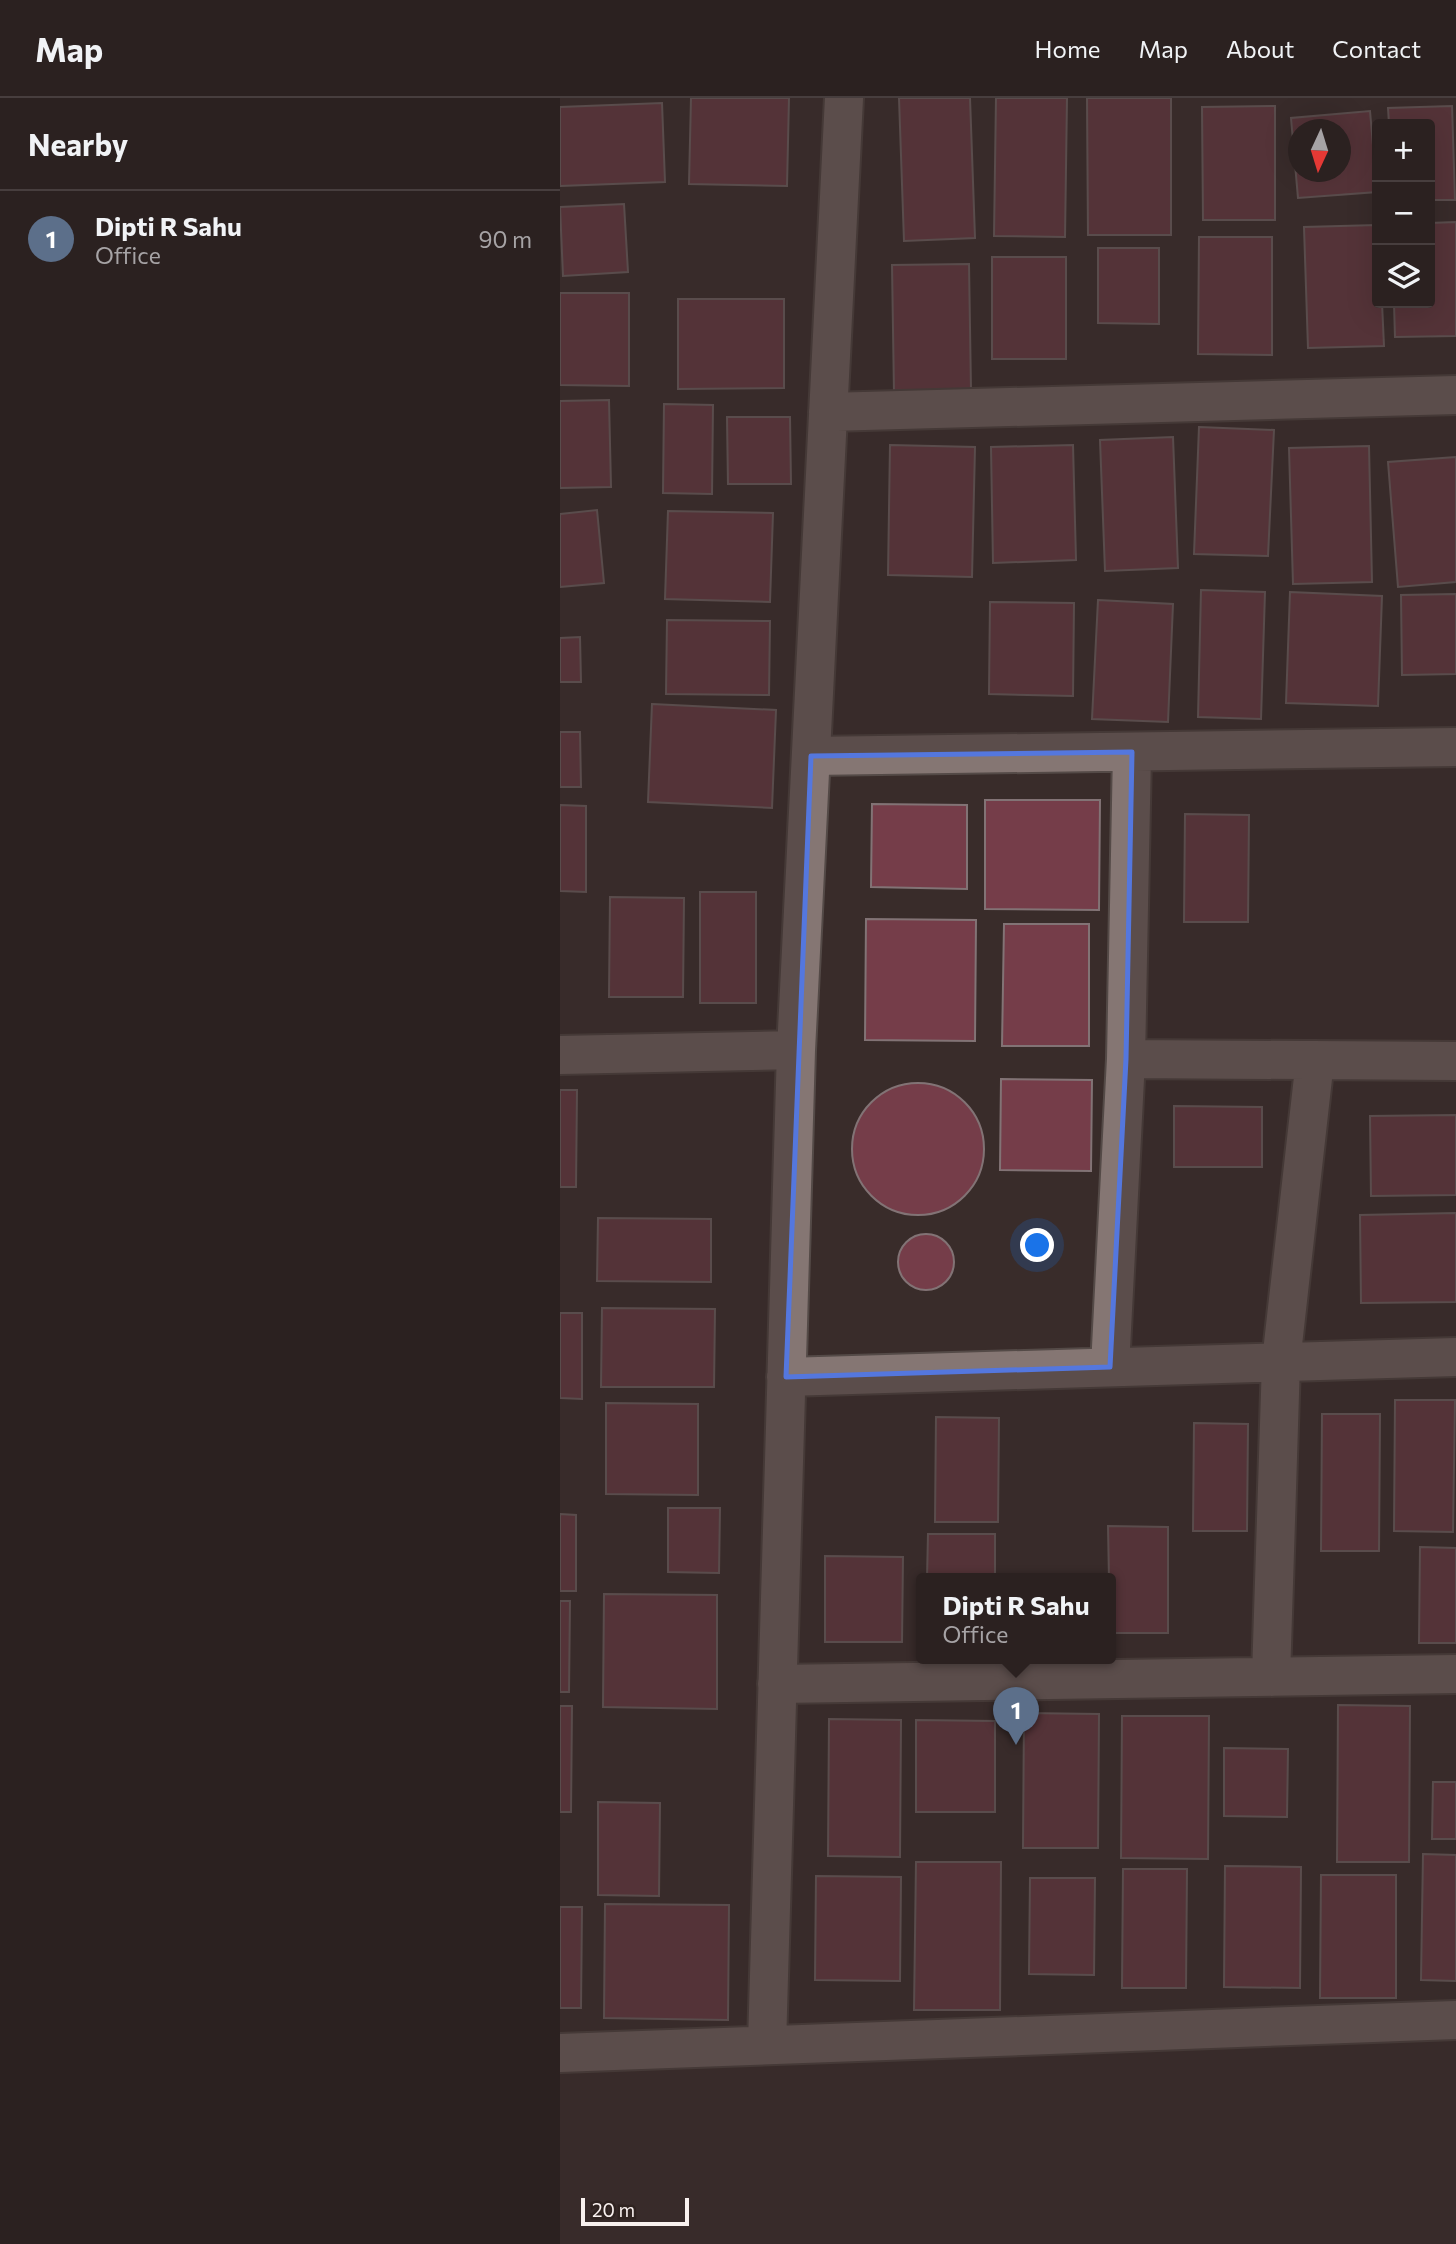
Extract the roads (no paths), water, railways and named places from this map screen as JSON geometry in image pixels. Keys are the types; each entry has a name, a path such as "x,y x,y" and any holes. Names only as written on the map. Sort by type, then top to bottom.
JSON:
{"street":[{"path":"767,2045 796,1050 844,98"},
{"path":"828,412 1456,395"},
{"path":"811,756 1456,747"},
{"path":"1110,1367 1126,1059 1132,752"},
{"path":"560,1055 796,1050"},
{"path":"1126,1059 1456,1061"},
{"path":"1271,1677 1281,1362 1315,1060"},
{"path":"786,1377 1456,1357"},
{"path":"777,1684 1456,1674"},
{"path":"560,2053 1456,2020"}],"place":[{"name":"Dipti R Sahu","path":"1016,1745"}]}
